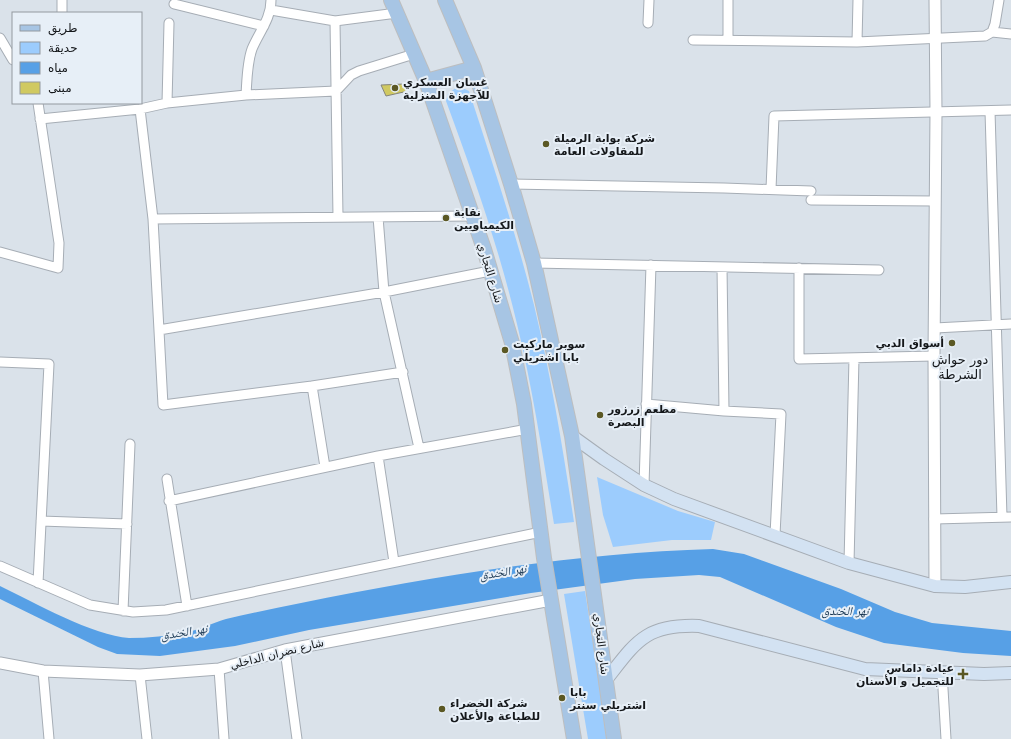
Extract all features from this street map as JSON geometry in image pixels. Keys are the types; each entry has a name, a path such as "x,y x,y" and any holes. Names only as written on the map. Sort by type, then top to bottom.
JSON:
{"main road":[{"path":"445,0 474,68 512,184 534,263 572,436 644,485 674,499 849,563 935,586 964,587 1011,582"},
{"name":"شارع التجاري","path":"394,6 426,81 472,216 512,343 528,429 544,558 551,600"},
{"path":"426,81 474,68"},
{"name":"شارع التجاري","path":"572,436 614,739"},
{"path":"551,600 574,739"},
{"path":"606,680 635,644 659,630 678,625 699,626 865,669 984,674 1011,673"}],"street":[{"path":"62,0 62,12"},
{"path":"246,95 248,64 253,48 271,10 272,0"},
{"path":"648,23 650,0"},
{"path":"728,0 728,40"},
{"path":"858,0 858,42"},
{"path":"935,0 935,586"},
{"path":"992,32 995,24 999,0"},
{"path":"174,4 264,26"},
{"path":"271,10 336,21 394,6"},
{"path":"336,21 338,217"},
{"path":"167,103 169,23"},
{"path":"693,40 858,42 985,36 992,32 1011,34"},
{"path":"0,38 12,58"},
{"path":"40,119 140,109 167,103 246,95 336,91 351,75 359,71 414,54"},
{"path":"0,252 58,268 59,243 38,104"},
{"path":"140,109 153,219 163,405 312,386 403,372"},
{"path":"771,190 774,116 1011,110"},
{"path":"934,519 1006,517 996,325 990,111"},
{"path":"512,184 771,190 811,196 935,200"},
{"path":"153,219 472,216"},
{"path":"378,217 384,292 419,448"},
{"path":"534,263 879,270"},
{"path":"644,485 651,266"},
{"path":"722,267 724,411"},
{"path":"799,268 799,359 934,356"},
{"path":"159,330 384,292 490,271"},
{"path":"935,328 1011,324"},
{"path":"849,563 854,358"},
{"path":"0,362 50,364 38,583"},
{"path":"312,386 325,467"},
{"path":"646,404 724,411 781,414 775,535"},
{"path":"170,501 378,456 528,429"},
{"path":"123,611 130,444"},
{"path":"378,456 394,562"},
{"path":"167,479 187,606"},
{"path":"41,521 127,524"},
{"path":"0,566 90,605 133,612 166,610 541,532"},
{"name":"شارع نضران الداخلي","path":"0,664 43,671 140,675 219,668 285,650 551,600"},
{"path":"285,650 297,739"},
{"path":"219,668 224,739"},
{"path":"43,671 48,739"},
{"path":"942,672 946,739"},
{"path":"140,675 147,739"}],"green space":[{"path":"458,86 469,91 527,278 551,386 574,522 554,524 533,399 510,296 485,211 446,101 448,94"},
{"path":"597,477 678,511 715,522 711,540 672,540 613,547 603,515"},
{"path":"585,591 608,739 588,739 564,594"}],"water":[{"name":"نهر الخندق","path":"713,549 744,554 841,589 895,612 932,623 1011,631 1011,656 963,653 884,643 836,627 720,577 699,575 635,579 531,593 309,630 235,646 160,656 117,654 98,647 0,599 0,586 46,609 99,631 115,636 129,638 151,637 188,632 226,619 273,609 454,575 506,567 609,555"}],"building":[{"name":"غسان العسكري للآجهزة المنزلية","path":"404,84 408,91 386,96 381,85"}],"place":[{"name":"غسان العسكري للآجهزة المنزلية","path":"395,88"},
{"name":"شركة بوابة الرميلة للمقاولات العامة","path":"546,144"},
{"name":"نقابة الكيمياويين","path":"446,218"},
{"name":"أسواق الدبي","path":"952,343"},
{"name":"سوبر ماركيت بابا اشتريلي","path":"505,350"},
{"name":"مطعم زرزور البصرة","path":"600,415"},
{"name":"عيادة داماس للتجميل و الأسنان","path":"963,674"},
{"name":"بابا اشتريلي سنتر","path":"562,698"},
{"name":"شركة الخضراء للطباعة والأعلان","path":"442,709"}],"district":[{"name":"دور حواش الشرطة","path":"960,366"}]}
